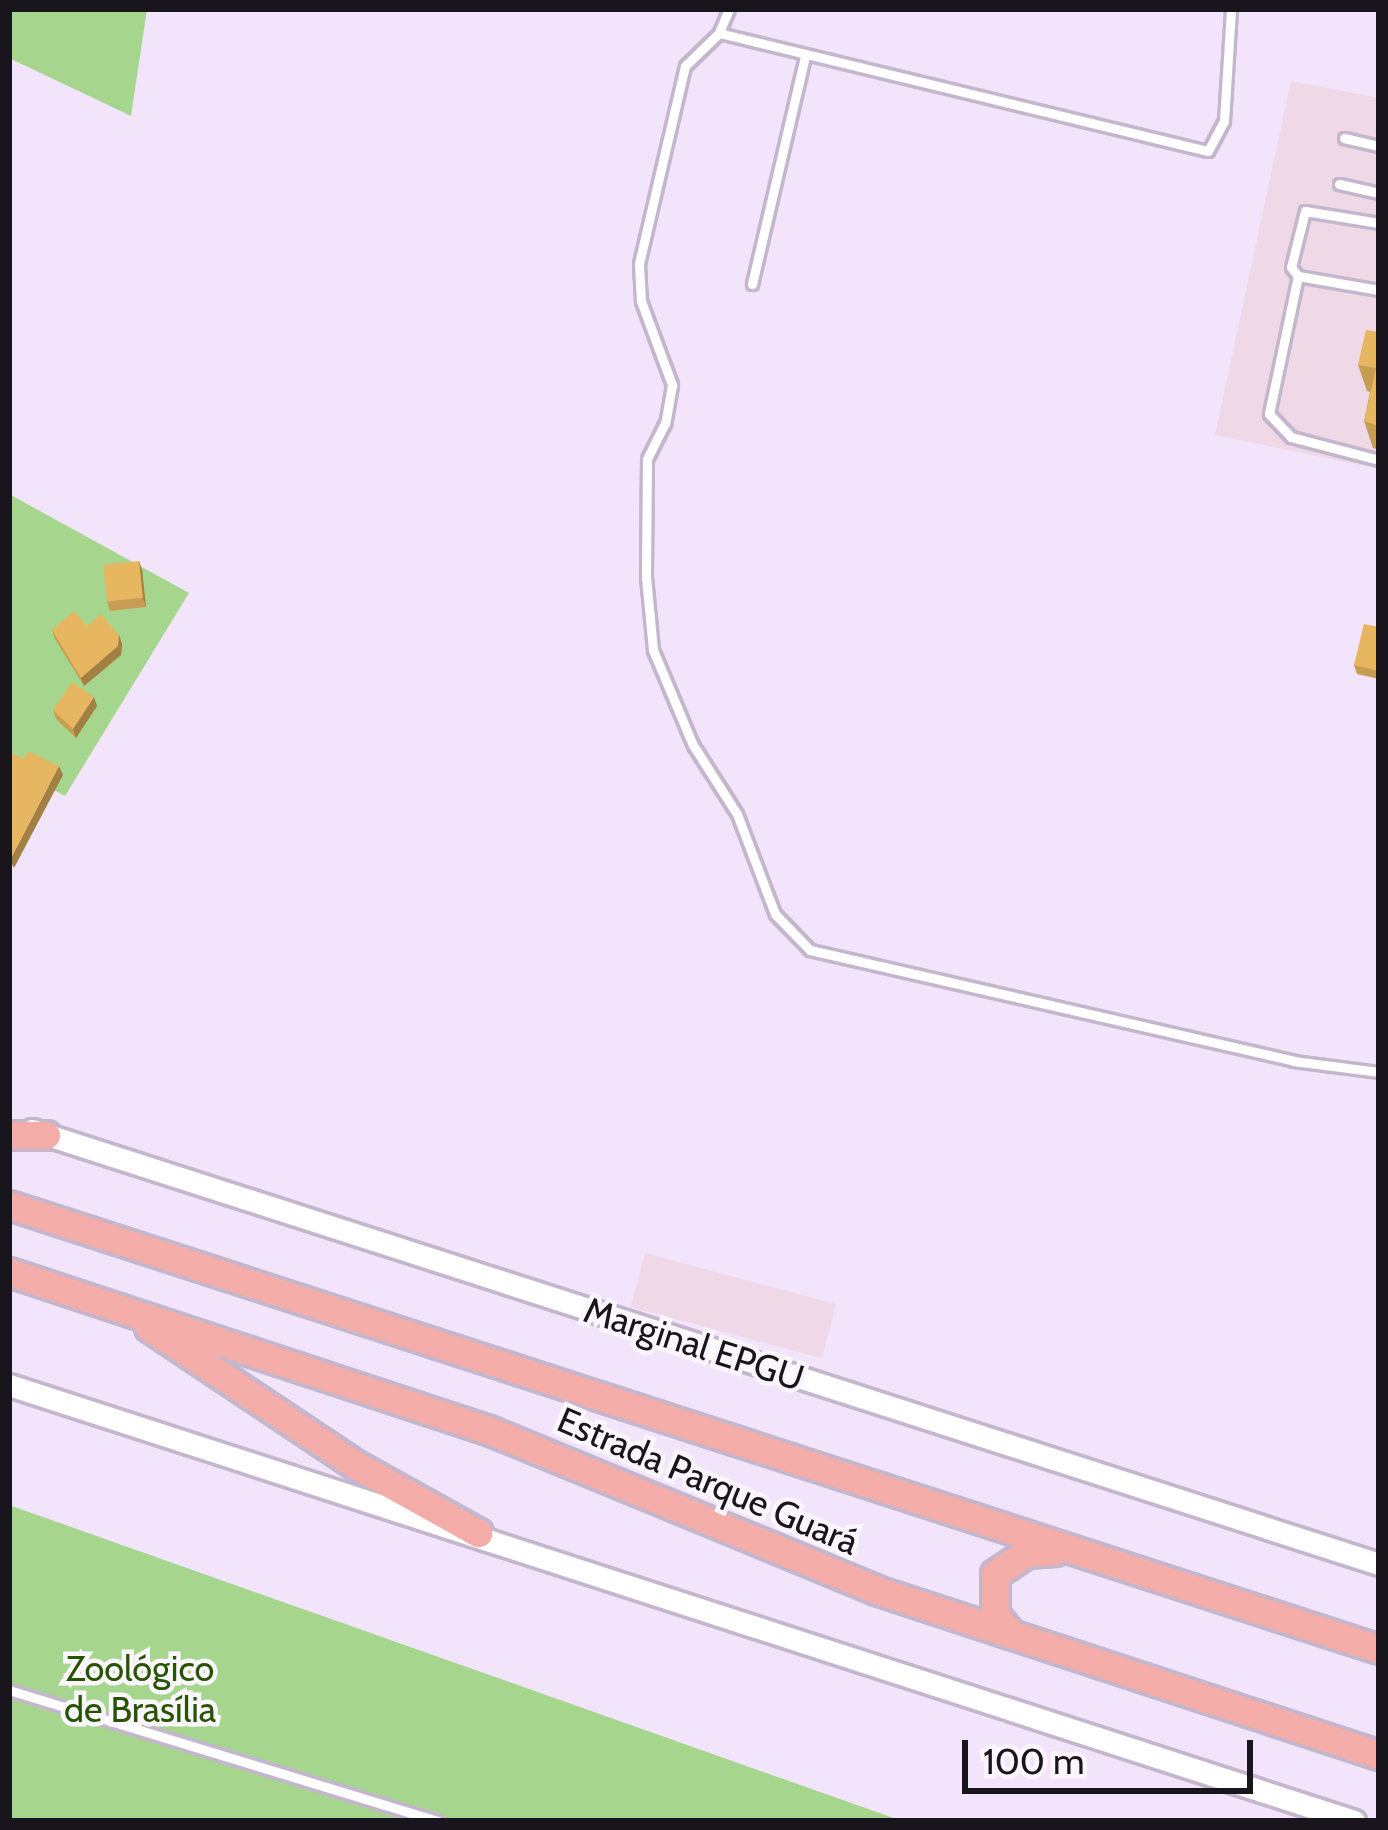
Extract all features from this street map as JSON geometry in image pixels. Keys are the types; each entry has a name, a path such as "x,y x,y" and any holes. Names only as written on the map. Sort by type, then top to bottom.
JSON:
{"highway":[{"path":"9,1136 46,1135"},
{"name":"Estrada Parque Guará","path":"9,1205 1379,1649"},
{"name":"Estrada Parque Guará","path":"9,1272 491,1431 876,1590 1379,1755"},
{"path":"125,1311 356,1465 478,1534"},
{"path":"1010,1633 995,1615 995,1574 1026,1552 1066,1550"}],"street":[{"name":"Marginal EPGU","path":"9,1123 1379,1564"},
{"path":"9,1385 1350,1820"}],"lane":[{"path":"729,9 718,33 680,81 639,265 641,301 672,385 647,460 647,591 653,650 693,745 737,814 783,926 809,950 1294,1061 1379,1072"},
{"path":"718,33 1208,151 1224,121 1232,9"},
{"path":"752,284 805,56"},
{"path":"1344,138 1379,146"},
{"path":"1339,184 1379,193"},
{"path":"1379,223 1304,211 1291,267 1298,276 1379,290"},
{"path":"1298,276 1269,414 1292,436 1379,460"},
{"path":"9,1690 438,1821"}],"shaded area":[{"path":"1291,81 1379,98 1379,469 1215,435"},
{"path":"645,1253 836,1304 822,1358 631,1307"}],"green space":[{"path":"9,9 147,9 131,116 9,58"},
{"path":"9,494 189,593 65,796 9,765"},
{"name":"Zoológico de Brasília","path":"9,1505 902,1821 9,1821"}],"building":[{"path":"1366,330 1379,332 1379,426 1364,421 1376,368 1358,365"},
{"path":"139,561 143,598 107,602 103,565"},
{"path":"74,611 87,626 101,614 119,635 118,646 81,678 52,630"},
{"path":"1364,624 1379,627 1379,671 1354,665"},
{"path":"72,682 94,697 73,729 53,710"},
{"path":"28,751 59,766 10,860 9,752 24,759"}]}
